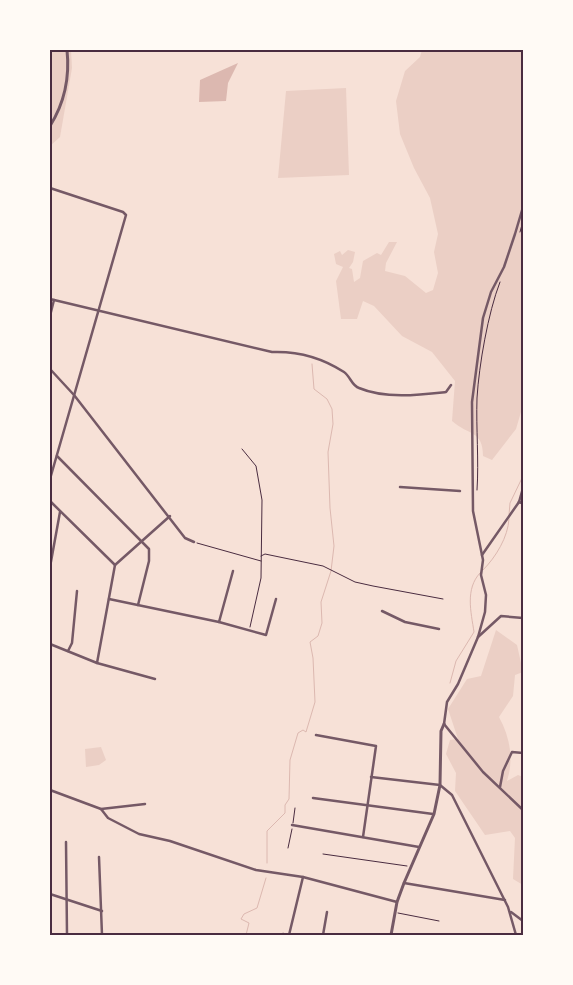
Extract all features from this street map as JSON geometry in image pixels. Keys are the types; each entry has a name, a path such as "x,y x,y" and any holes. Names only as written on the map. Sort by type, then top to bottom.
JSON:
{"street":[{"path":"50,126 65,96 69,67 66,50"},
{"path":"50,188 126,215 50,479"},
{"path":"391,935 397,902 404,882 434,814 440,785 441,731 444,724 447,702 458,684 478,637 485,612 486,595 481,575 482,555 473,511 472,402 483,318 491,292 504,267 523,207"},
{"path":"50,299 272,352 294,351 319,359 346,373 356,388 368,391 386,394 433,393 446,392 452,386"},
{"path":"50,316 54,300"},
{"path":"50,369 74,395 170,516 185,538 194,542"},
{"path":"56,455 149,549 149,561 138,605"},
{"path":"400,487 460,491"},
{"path":"482,555 521,502 523,488"},
{"path":"50,501 115,565"},
{"path":"50,567 60,511"},
{"path":"97,663 115,565 170,516"},
{"path":"219,622 233,571"},
{"path":"68,651 72,643 77,590"},
{"path":"109,599 219,622 266,635 276,599"},
{"path":"382,611 405,622 439,629"},
{"path":"478,637 501,616 523,618"},
{"path":"50,644 97,663 155,679"},
{"path":"444,724 483,772 523,810"},
{"path":"316,735 376,746 363,837"},
{"path":"500,787 503,771 512,752 523,753"},
{"path":"371,777 440,785 452,795 509,911 516,935 502,935"},
{"path":"50,790 101,809 145,804"},
{"path":"314,798 434,814"},
{"path":"101,809 108,818 139,834 170,841 256,870 303,877 397,902"},
{"path":"292,825 419,847"},
{"path":"66,842 67,935"},
{"path":"99,857 102,935"},
{"path":"286,935 303,877"},
{"path":"404,882 505,900"},
{"path":"50,894 102,911"},
{"path":"509,911 523,921"},
{"path":"322,935 327,912"}],"path":[{"path":"518,237 523,221"},
{"path":"476,496 479,462 477,398 491,305 502,278"},
{"path":"242,449 256,466 262,500 261,578 249,630"},
{"path":"194,542 261,561"},
{"path":"261,556 265,554 323,566 355,582 443,599"},
{"path":"323,854 410,866"},
{"path":"395,912 439,921"}],"shaded area":[{"path":"50,50 71,50 72,68 60,137 50,146"},
{"path":"422,50 523,50 523,405 516,429 492,460 483,456 481,442 478,437 452,421 455,381 432,352 402,336 374,306 363,301 357,319 341,319 336,281 343,267 336,264 334,254 340,251 342,255 348,250 355,252 353,262 349,268 352,269 354,282 360,278 363,261 377,253 381,255 389,242 397,242 386,263 385,271 405,276 426,293 433,290 438,273 434,252 438,234 430,198 414,168 400,134 396,101 405,71 420,57"},
{"path":"238,63 228,83 226,101 199,102 200,80"},
{"path":"346,88 349,175 278,178 286,91"},
{"path":"496,630 517,645 523,672 515,675 513,696 499,717 506,732 510,748 510,765 507,781 518,775 523,777 523,885 513,879 515,838 510,831 485,835 455,791 456,773 446,754 450,740 458,739 448,709 467,679 481,676"},
{"path":"101,747 106,760 99,765 86,767 85,749"}],"waterway":[{"path":"267,863 267,831 285,813 285,805 289,799 290,760 298,733 303,730 306,732 315,702 313,658 310,642 318,636 322,623 321,602 331,571 334,546 330,508 328,452 333,424 332,409 327,399 314,389 312,364"},
{"path":"509,515 510,503 523,476"},
{"path":"483,570 500,546 506,533 509,519"},
{"path":"450,683 456,661 474,632 470,601 472,586 480,573"},
{"path":"246,935 249,923 241,919 244,914 257,908 266,878"}]}
